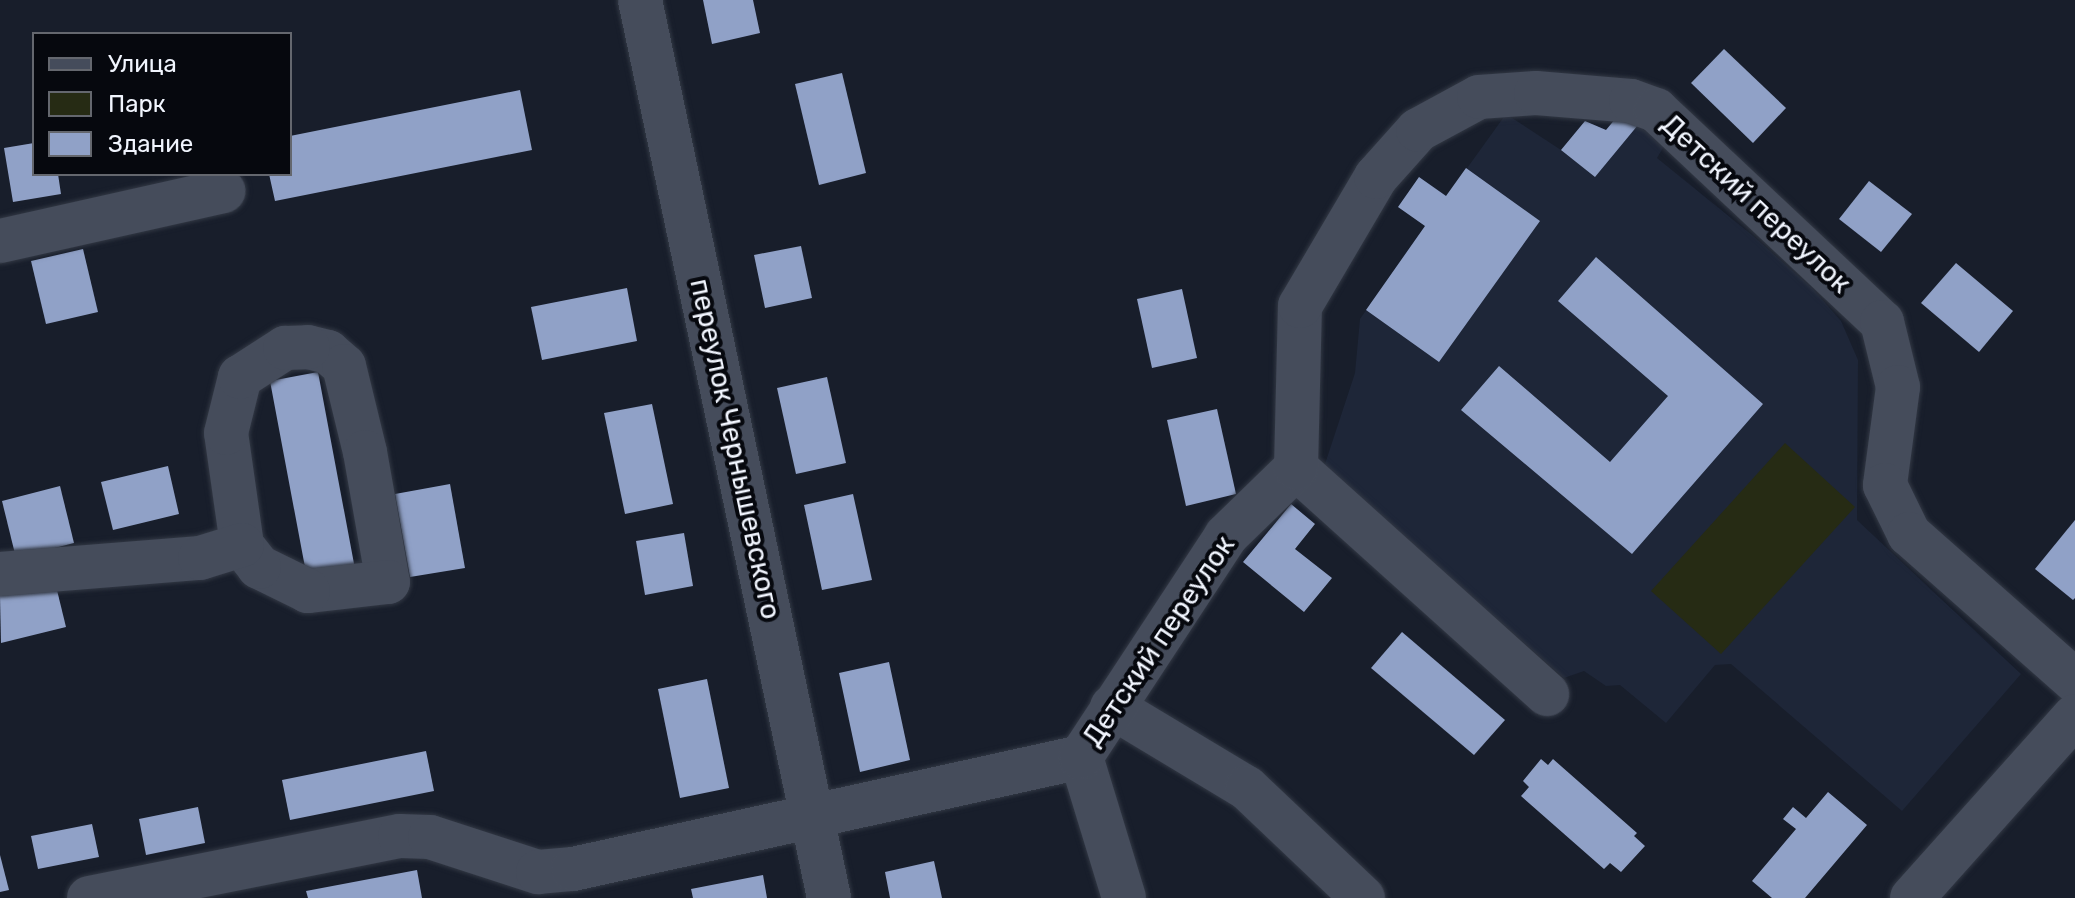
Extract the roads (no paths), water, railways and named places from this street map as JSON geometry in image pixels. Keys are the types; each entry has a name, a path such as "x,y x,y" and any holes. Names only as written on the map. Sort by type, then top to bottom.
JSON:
{"street":[{"name":"переулок Чернышевского","path":"640,0 829,898"},
{"name":"Детский переулок","path":"89,898 400,836 430,837 538,872 573,869 1081,757 1226,536 1296,468 1300,306 1376,177 1418,130 1479,97 1536,93 1631,101 1656,110 1882,322 1898,387 1885,485 1909,534 2075,681"},
{"path":"0,241 223,191"},
{"path":"308,347 328,352 344,366 365,452 388,582 308,591 259,567 242,545 226,433 240,377 285,348 308,347"},
{"path":"1296,468 1547,694"},
{"path":"0,574 200,558 242,545"},
{"path":"1112,707 1247,788 1363,898"},
{"path":"1912,898 2075,716"},
{"path":"1081,757 1124,898"}]}
